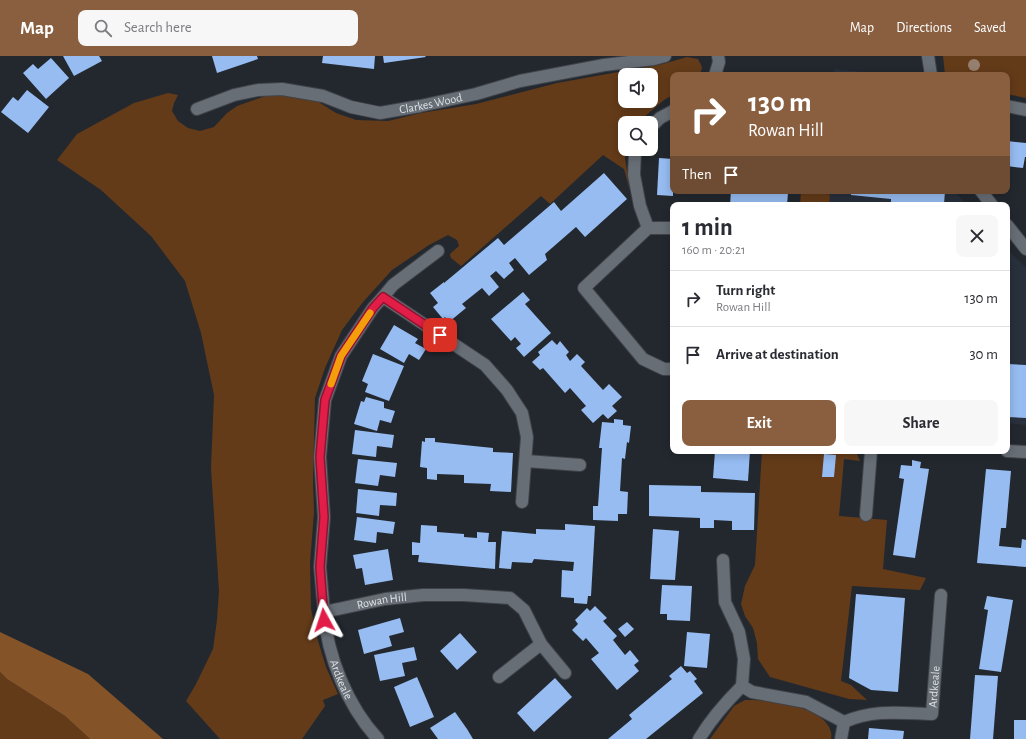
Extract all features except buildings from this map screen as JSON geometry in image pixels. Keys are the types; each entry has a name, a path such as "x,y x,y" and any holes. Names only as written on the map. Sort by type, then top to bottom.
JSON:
{"street":[{"name":"Clarkes Wood","path":"197,109 234,95 258,90 282,89 323,96 350,106 380,113 476,94 520,81 665,56"},
{"path":"717,72 719,62 718,56"},
{"path":"928,56 931,72"},
{"path":"1010,107 1026,110"},
{"path":"658,120 670,113"},
{"path":"635,156 634,175 640,206 648,228"},
{"path":"983,194 990,202"},
{"path":"670,228 648,228 584,288 643,359 664,369 670,368"},
{"path":"1010,229 1026,249"},
{"path":"324,612 320,567 324,517 320,457 325,400 341,356 373,308 393,285 438,251"},
{"path":"383,297 486,364 507,390 522,413 527,437 522,502"},
{"path":"1010,451 1026,452"},
{"path":"866,515 871,454"},
{"path":"526,461 580,465"},
{"path":"699,739 706,727 724,704 742,686 744,658 739,632 725,602 723,560"},
{"name":"Rowan Hill","path":"324,612 385,599 423,594 510,598 524,610 541,644 565,673"},
{"name":"Ardkeale","path":"844,722 858,716 880,713 932,714 941,595"},
{"name":"Ardkeale","path":"324,612 328,641 338,674 355,707 372,733 378,739"},
{"path":"499,677 541,644"},
{"path":"742,686 752,692 806,702 844,722 841,739"}],"shaded area":[{"path":"943,56 1026,56 1026,98 1010,95 1010,72 945,72"},
{"path":"687,57 698,59 702,67 701,72 670,72 670,97 658,105 658,68 641,68 663,64"},
{"path":"834,69 864,72 834,72"},
{"path":"618,72 618,108 655,108 645,116 618,116 618,156 625,156 630,191 624,169 603,155 550,204 541,196 461,266 451,258 450,254 459,246 457,240 448,235 429,245 392,270 363,302 342,330 325,368 315,398 313,482 314,512 310,563 311,609 318,641 326,667 338,694 323,700 325,706 302,739 220,739 186,701 213,649 219,591 211,468 214,395 201,333 185,281 151,236 101,190 57,160 77,134 134,103 168,93 178,95 172,111 178,121 188,128 200,131 214,127 227,113 237,106 268,95 292,93 317,101 336,113 356,120 388,121 421,113 476,104 557,83"},
{"path":"801,194 830,195 829,202 800,202"},
{"path":"830,194 957,194 964,202 829,202"},
{"path":"1010,252 1026,268 1026,425 1010,423"},
{"path":"762,454 857,454 860,461 844,459 839,516 887,520 883,569 926,578 920,590 852,586 841,681 851,685 867,700 849,699 770,677 758,659 757,643 753,628 745,616 741,604 745,586 755,565"},
{"path":"0,632 88,674 163,739 90,739 65,716 7,679 0,672"},
{"path":"0,672 7,679 65,716 90,739 0,739"},
{"path":"745,700 778,702 814,713 823,719 829,727 831,739 710,739 734,706"}],"slow traffic":[{"path":"331,384 341,356 370,313"}],"route":[{"path":"324,620 320,567 324,517 320,457 325,400 341,356 373,308 383,297 440,335"}]}
